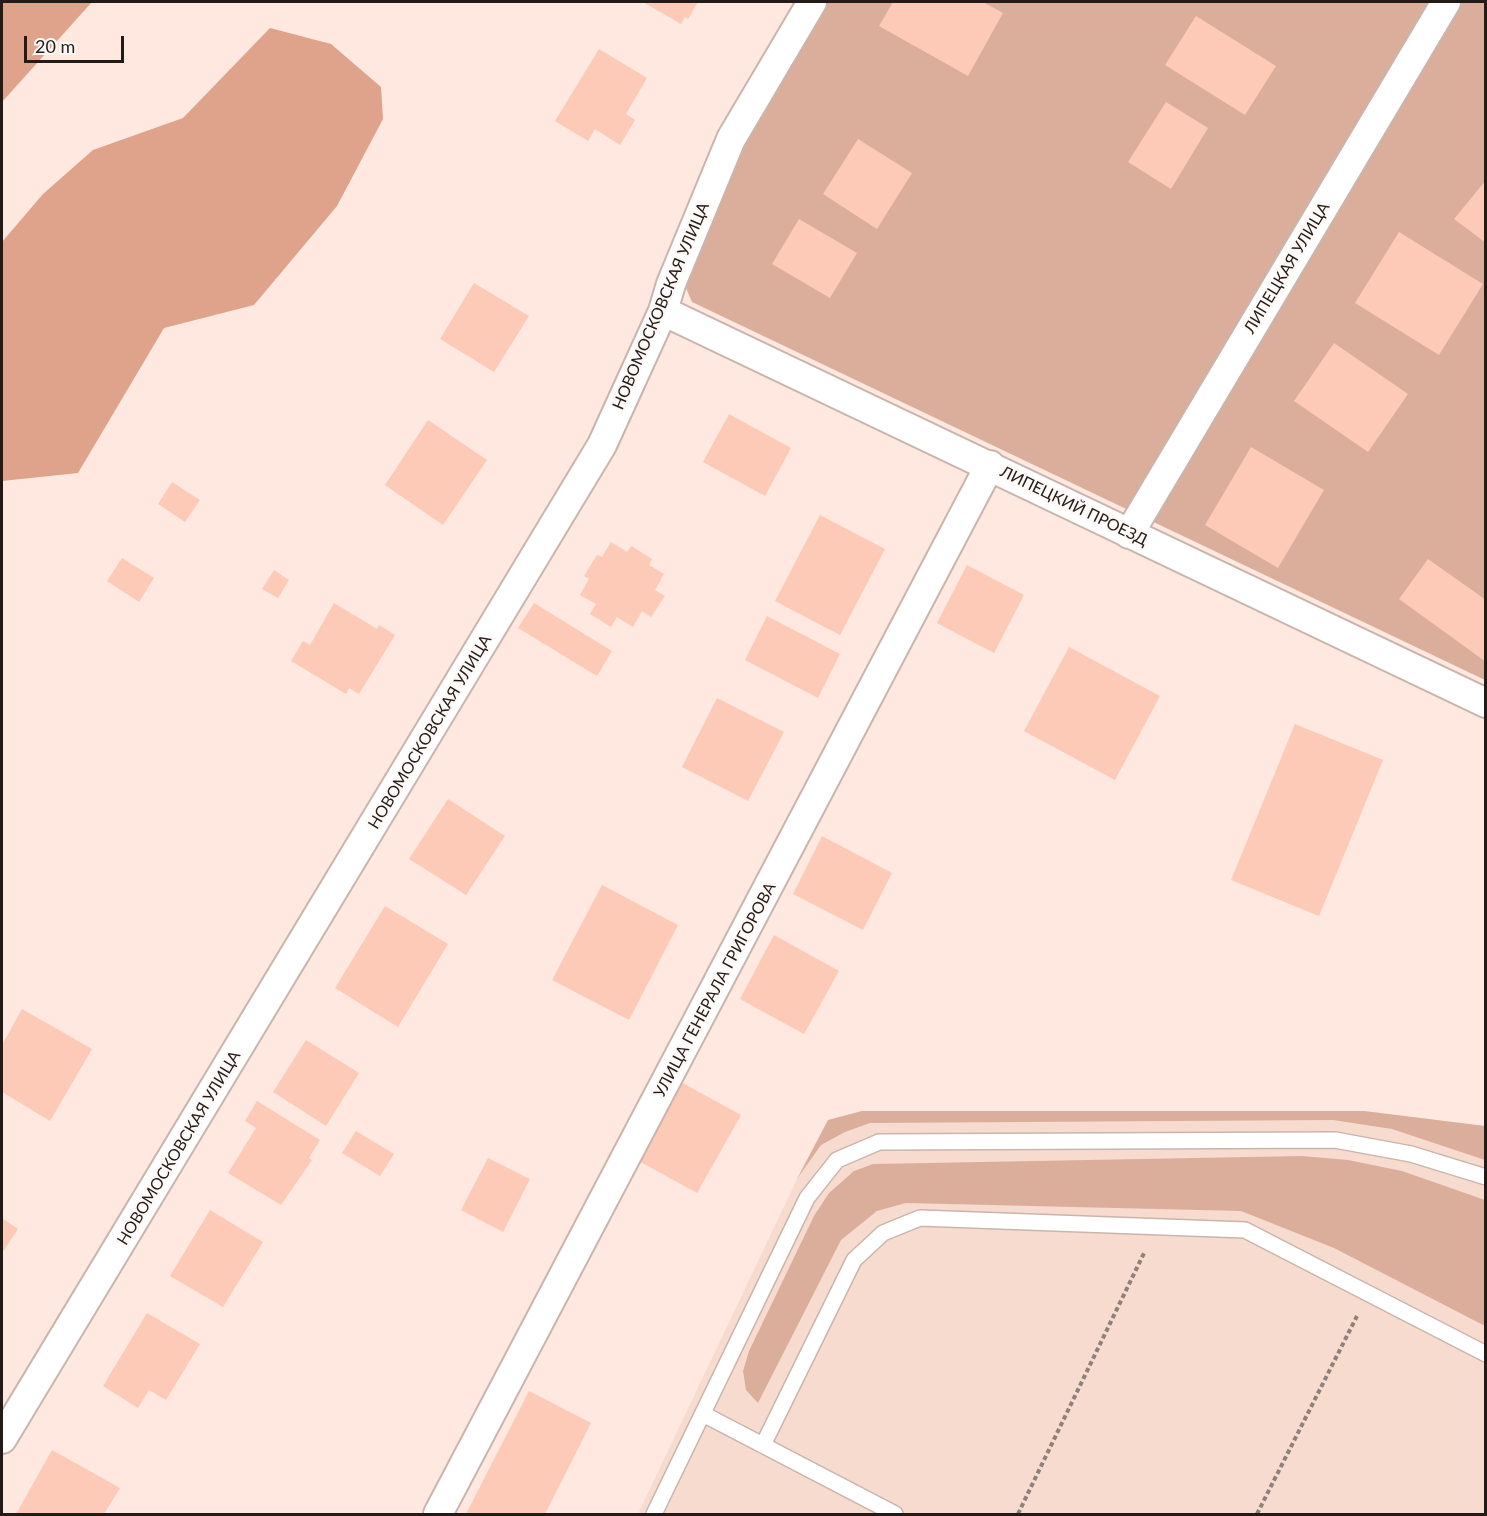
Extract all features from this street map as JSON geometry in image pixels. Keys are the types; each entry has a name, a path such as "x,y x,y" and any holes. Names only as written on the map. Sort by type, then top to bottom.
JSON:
{"street":[{"name":"НОВОМОСКОВСКАЯ УЛИЦА","path":"2,1439 602,446 663,311 671,284 731,139 813,2"},
{"name":"ЛИПЕЦКАЯ УЛИЦА","path":"1129,534 1446,2"},
{"name":"ЛИПЕЦКИЙ ПРОЕЗД","path":"663,311 1485,703"},
{"name":"УЛИЦА ГЕНЕРАЛА ГРИГОРОВА","path":"438,1515 990,465"}],"lane":[{"path":"654,1515 807,1198 837,1160 879,1142 1335,1140 1411,1154 1485,1177"},
{"path":"764,1443 854,1260 883,1233 920,1218 1245,1230 1485,1354"},
{"path":"703,1414 764,1443 895,1515"}],"path":[{"path":"1018,1515 1157,1226"},
{"path":"1257,1515 1368,1294"}],"shaded area":[{"path":"2,2 92,2 2,102"},
{"path":"823,2 1485,2 1485,680 692,302 682,279 686,242"},
{"path":"270,28 331,44 381,87 383,119 337,206 254,305 164,328 78,473 2,481 2,242 43,194 93,150 183,118"},
{"path":"862,1111 1364,1111 1485,1126 1485,1514 638,1514 797,1179 828,1120"},
{"path":"862,1111 1364,1111 1485,1126 1485,1160 1392,1129 1333,1120 870,1123 845,1132 821,1145 797,1179 828,1120"},
{"path":"1302,1156 1348,1160 1402,1171 1485,1200 1485,1326 1334,1248 1241,1211 906,1203 877,1211 841,1240 758,1403 746,1390 743,1371 749,1351 814,1216 829,1193 854,1171 873,1164"}],"building":[{"path":"643,2 698,2 688,19 685,17 681,24"},
{"path":"893,2 983,2 1003,13 968,76 879,26"},
{"path":"1196,16 1276,66 1245,115 1165,65"},
{"path":"599,49 647,78 626,114 635,120 620,145 595,129 588,141 555,121"},
{"path":"1166,102 1208,128 1171,189 1128,162"},
{"path":"858,139 912,173 877,229 823,194"},
{"path":"1486,180 1486,243 1454,219"},
{"path":"799,219 857,253 830,298 772,264"},
{"path":"1399,232 1483,284 1439,355 1355,303"},
{"path":"474,283 529,316 494,372 440,339"},
{"path":"1334,343 1408,394 1368,452 1294,401"},
{"path":"729,414 791,448 765,496 703,462"},
{"path":"428,420 487,460 443,525 385,485"},
{"path":"1251,447 1324,490 1278,568 1205,525"},
{"path":"172,482 200,500 185,522 158,504"},
{"path":"820,515 885,549 840,635 775,601"},
{"path":"611,542 627,552 631,546 652,559 649,565 664,574 655,590 665,596 651,617 642,611 633,627 617,617 611,627 590,614 596,604 580,595 589,579 584,576 597,555 602,557"},
{"path":"122,558 154,578 139,602 107,581"},
{"path":"1428,559 1486,600 1486,662 1399,599"},
{"path":"967,565 1024,595 994,653 937,623"},
{"path":"274,570 289,580 278,598 262,589"},
{"path":"334,603 377,629 379,625 395,635 359,694 349,688 346,694 291,661 303,641 310,645"},
{"path":"534,603 612,651 597,676 518,628"},
{"path":"767,616 840,654 818,698 745,660"},
{"path":"1069,647 1160,696 1115,780 1024,731"},
{"path":"717,698 784,732 748,801 682,767"},
{"path":"1295,724 1383,760 1319,916 1231,880"},
{"path":"448,799 505,836 466,895 409,859"},
{"path":"822,836 892,873 863,930 793,894"},
{"path":"602,885 678,925 629,1020 552,980"},
{"path":"385,906 448,944 398,1027 335,988"},
{"path":"774,935 839,971 804,1034 740,999"},
{"path":"22,1009 92,1049 50,1121 2,1092 2,1045"},
{"path":"306,1040 359,1073 326,1126 273,1092"},
{"path":"679,1081 741,1115 697,1193 635,1159"},
{"path":"257,1101 320,1140 309,1158 312,1160 281,1205 228,1173 256,1128 245,1121"},
{"path":"356,1131 394,1154 380,1176 342,1153"},
{"path":"488,1158 530,1179 503,1232 461,1210"},
{"path":"210,1210 263,1242 223,1307 170,1276"},
{"path":"2,1218 18,1229 2,1253"},
{"path":"147,1313 200,1344 166,1400 149,1390 138,1408 103,1386"},
{"path":"529,1391 591,1423 545,1514 466,1514"},
{"path":"52,1450 120,1488 104,1514 16,1514"}]}
